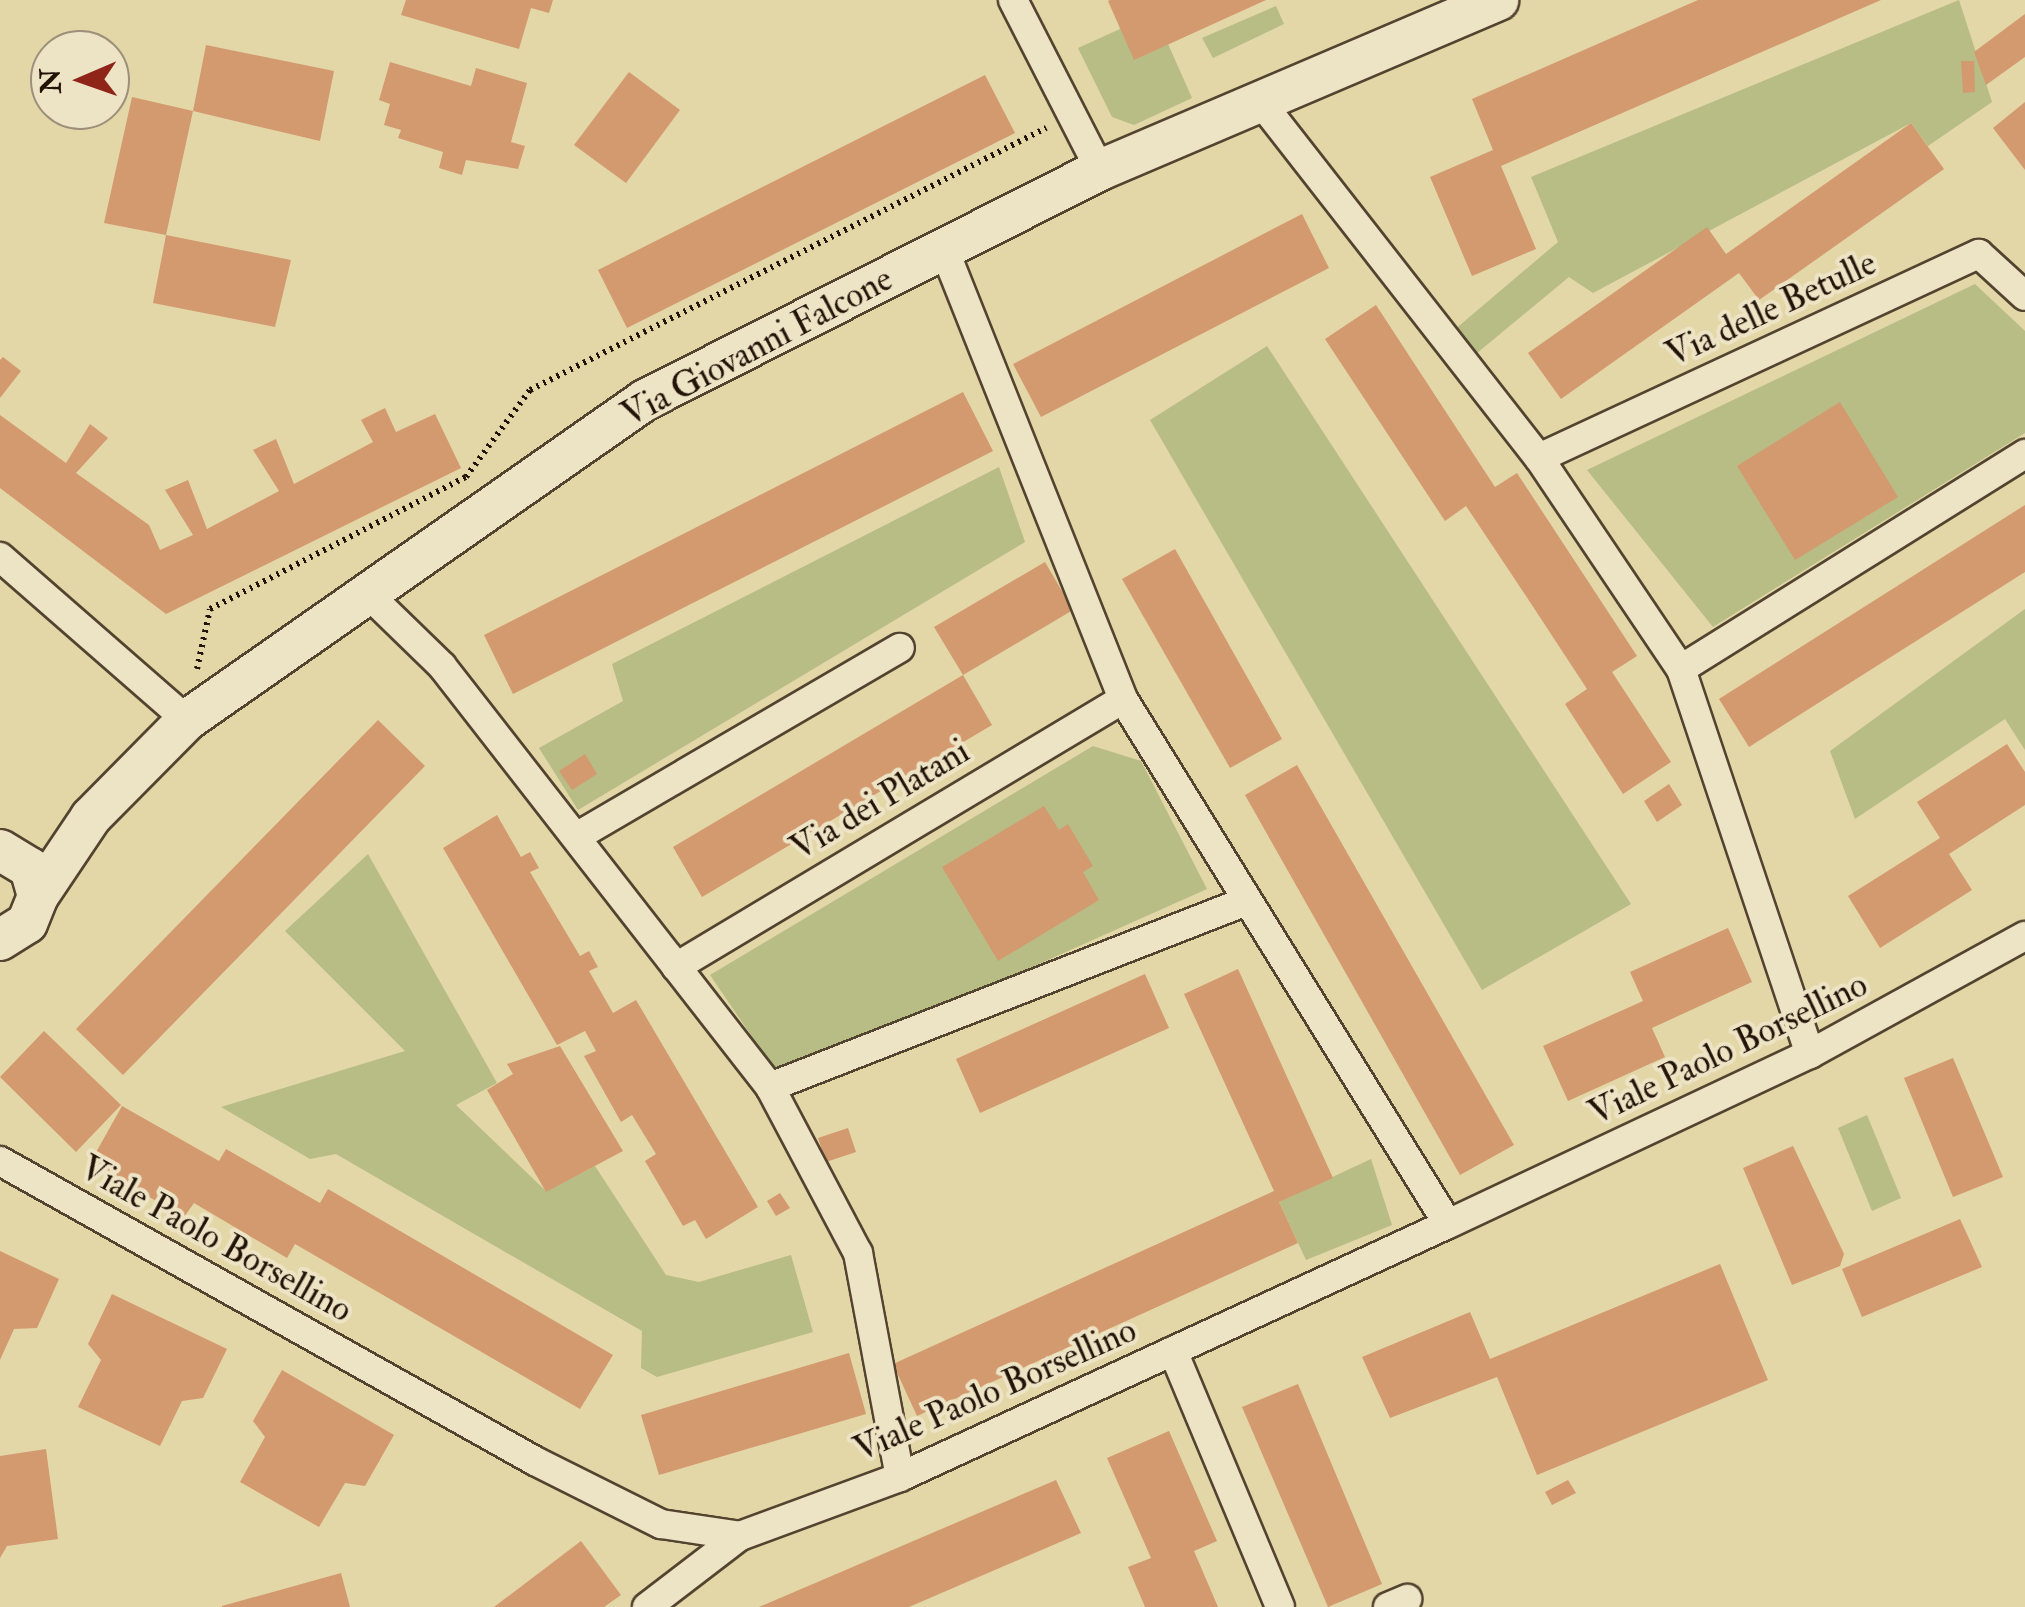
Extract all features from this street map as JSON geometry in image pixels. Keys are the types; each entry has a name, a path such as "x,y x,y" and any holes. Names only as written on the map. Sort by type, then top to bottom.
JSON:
{"street":[{"path":"1014,0 1100,170"},
{"name":"Via Giovanni Falcone","path":"1,938 27,922 38,896 91,817 187,720 645,400 1100,170 1263,105 1498,0"},
{"path":"1263,105 1538,458 1681,669 1810,1054"},
{"path":"944,249 1122,698 1244,902 1448,1224"},
{"name":"Via delle Betulle","path":"1538,458 1980,254 2025,296"},
{"path":"1681,669 2025,454"},
{"path":"0,557 187,720"},
{"path":"368,594 442,666 770,1088 858,1253 900,1477"},
{"path":"576,837 900,648"},
{"name":"Via dei Platani","path":"676,966 1122,698"},
{"name":"Via Giovanni Falcone","path":"3,850 91,817"},
{"name":"Via Giovanni Falcone","path":"3,850 30,868 38,896"},
{"path":"770,1088 1244,902"},
{"name":"Viale Paolo Borsellino","path":"0,1161 582,1485 661,1524 740,1536 900,1477 1448,1224 1810,1054 2025,936"},
{"path":"1173,1351 1280,1607"},
{"path":"647,1607 740,1536"}],"path":[{"path":"187,720 210,609 466,477 530,390 1046,129 1039,113"}],"green space":[{"path":"1959,0 1992,102 1928,146 1911,123 1593,293 1569,277 1471,358 1453,331 1558,242 1531,177"},
{"path":"1276,6 1284,24 1213,58 1202,38"},
{"path":"1120,29 1168,44 1192,98 1134,125 1112,117 1078,48"},
{"path":"1975,284 2025,331 2025,433 1713,627 1587,470"},
{"path":"1267,346 1631,904 1482,990 1150,420"},
{"path":"999,467 1025,542 578,810 539,748 623,701 612,664"},
{"path":"2025,609 2025,750 2005,719 1855,819 1830,751"},
{"path":"1093,746 1141,761 1207,889 792,1074 776,1072 710,975"},
{"path":"368,854 497,1083 456,1105 546,1191 595,1166 666,1275 699,1282 791,1255 813,1332 657,1377 641,1368 642,1331 336,1154 310,1159 221,1107 405,1051 285,931"},
{"path":"1867,1115 1901,1198 1872,1211 1838,1128"},
{"path":"1371,1159 1392,1225 1306,1260 1279,1202"}],"building":[{"path":"406,0 553,0 549,13 531,8 519,49 401,15"},
{"path":"1110,0 1266,0 1134,60 1108,1"},
{"path":"1698,0 1881,0 1501,166 1536,249 1472,276 1430,177 1493,150 1472,99"},
{"path":"2025,14 2025,57 1986,85 1974,52"},
{"path":"206,45 334,71 320,141 193,111"},
{"path":"1961,61 1974,61 1975,92 1963,93"},
{"path":"390,62 471,86 476,68 527,83 511,142 525,146 518,169 466,160 462,175 439,168 443,152 398,138 401,130 384,125 390,104 379,100"},
{"path":"629,72 680,110 626,183 574,145"},
{"path":"985,75 1015,133 627,328 598,270"},
{"path":"132,97 193,111 166,235 104,223 125,130 130,130"},
{"path":"2025,102 2025,170 1993,128"},
{"path":"1911,123 1944,169 1759,300 1739,273 1561,399 1528,353 1707,227 1726,254"},
{"path":"1302,214 1329,268 1041,417 1013,364"},
{"path":"166,235 291,260 275,327 153,303"},
{"path":"1376,305 1495,487 1517,473 1637,656 1612,672 1671,762 1623,794 1565,704 1587,689 1466,506 1445,521 1325,339"},
{"path":"3,357 21,371 0,398 0,360"},
{"path":"963,392 993,451 513,694 484,635"},
{"path":"1840,402 1898,497 1795,560 1737,466"},
{"path":"385,408 396,432 435,414 461,468 166,614 0,488 0,415 66,463 90,424 108,438 76,473 149,525 160,550 193,535 165,490 188,480 207,529 279,491 253,450 276,439 294,484 373,442 361,420"},
{"path":"2025,505 2025,572 1749,747 1719,699"},
{"path":"1175,549 1282,739 1230,768 1122,579"},
{"path":"1045,562 1073,610 963,675 934,627"},
{"path":"963,675 992,725 702,897 673,847"},
{"path":"378,720 425,766 123,1075 76,1029"},
{"path":"2007,744 2025,772 2025,805 1949,854 1972,890 1880,948 1848,896 1940,838 1917,802"},
{"path":"585,754 597,774 572,790 559,771"},
{"path":"1297,765 1514,1145 1460,1175 1245,795"},
{"path":"1669,784 1682,805 1657,822 1644,801"},
{"path":"1044,806 1059,830 1068,824 1093,866 1083,872 1099,900 998,961 942,867"},
{"path":"497,815 521,857 530,852 539,868 530,872 580,956 589,951 598,967 589,971 613,1013 636,1000 758,1207 706,1239 695,1220 683,1226 645,1161 656,1154 632,1115 621,1122 584,1056 596,1051 585,1031 557,1045 443,848"},
{"path":"1728,928 1752,982 1652,1028 1665,1057 1568,1101 1543,1046 1643,1001 1630,972"},
{"path":"1238,969 1333,1178 1279,1202 1298,1243 917,1416 893,1364 1274,1191 1184,994"},
{"path":"1145,974 1169,1028 980,1113 956,1059"},
{"path":"44,1031 121,1105 76,1152 0,1077"},
{"path":"560,1046 623,1151 546,1192 487,1090 513,1074 507,1064"},
{"path":"1953,1058 2003,1177 1953,1197 1904,1078"},
{"path":"122,1106 219,1161 226,1149 320,1203 328,1189 613,1355 580,1409 295,1244 287,1258 194,1203 184,1217 90,1163"},
{"path":"848,1128 856,1152 826,1162 818,1138"},
{"path":"1793,1146 1844,1254 1840,1266 1792,1285 1743,1168"},
{"path":"780,1193 790,1208 776,1216 767,1201"},
{"path":"1960,1219 1982,1267 1862,1317 1842,1269"},
{"path":"0,1251 59,1279 37,1328 14,1329 0,1360"},
{"path":"1720,1264 1768,1380 1537,1475 1497,1377 1390,1418 1362,1357 1470,1312 1490,1359"},
{"path":"112,1294 227,1349 203,1398 182,1401 160,1446 78,1407 101,1360 88,1344"},
{"path":"849,1353 866,1414 659,1475 641,1415"},
{"path":"282,1370 394,1435 365,1486 345,1483 319,1527 240,1482 265,1437 253,1421"},
{"path":"1298,1384 1382,1584 1328,1607 1242,1407"},
{"path":"1169,1431 1217,1541 1194,1551 1218,1607 1145,1607 1128,1567 1151,1558 1107,1458"},
{"path":"46,1449 58,1539 7,1546 0,1558 0,1456"},
{"path":"1056,1480 1081,1533 909,1607 759,1607"},
{"path":"1568,1480 1576,1493 1552,1505 1545,1492"},
{"path":"581,1541 621,1595 604,1607 494,1607"},
{"path":"341,1573 350,1607 222,1607 222,1606"}]}
